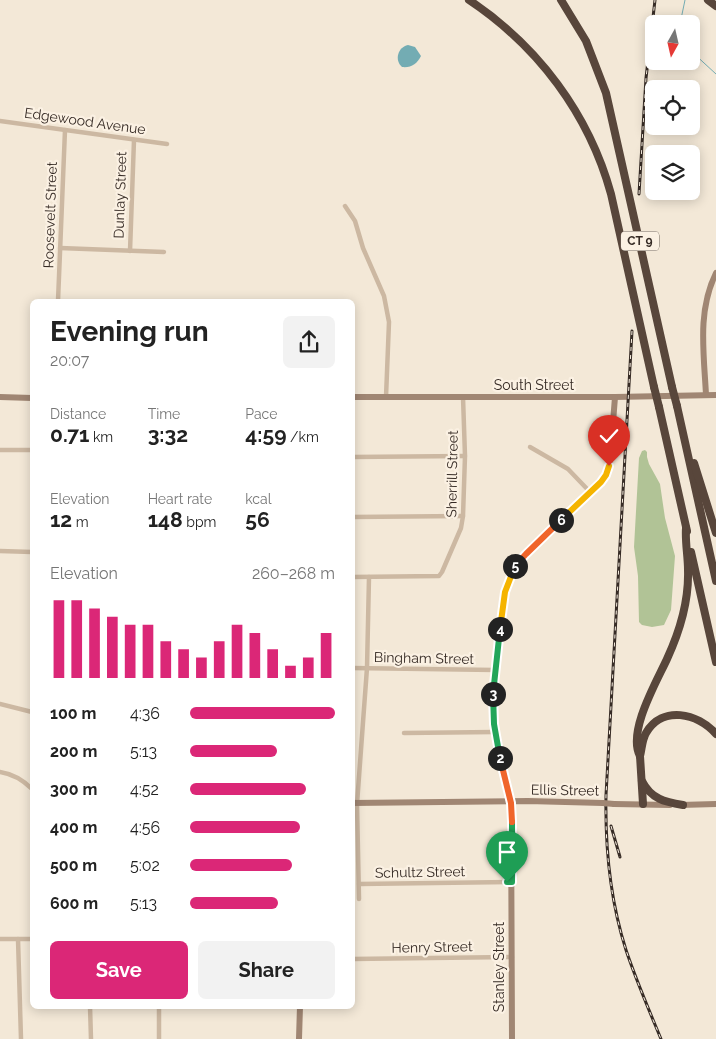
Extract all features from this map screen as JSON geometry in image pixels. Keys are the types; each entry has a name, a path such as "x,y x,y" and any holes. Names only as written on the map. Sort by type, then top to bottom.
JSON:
{"highway":[{"name":"CT 9","path":"469,0 500,22 530,50 557,83 587,131 602,165 611,194 716,662"},
{"name":"CT 9","path":"561,0 584,36 597,66 606,95 716,581"},
{"path":"708,0 716,6"},
{"path":"684,436 691,452 716,533"},
{"path":"643,804 640,756 637,745 641,718 675,641 684,610 688,579 686,528"},
{"path":"640,756 647,731 658,720 667,716 691,717 705,724 716,734"},
{"path":"641,779 655,797 683,805"}],"main road":[{"path":"706,395 704,311 707,295 716,273"},
{"name":"South Street","path":"355,397 716,395"},
{"path":"0,397 30,398"},
{"name":"Stanley Street","path":"512,1039 511,802 499,757 493,701 504,596 515,566 603,479 609,466 614,397"},
{"name":"Ellis Street","path":"355,804 511,802 716,804"},
{"path":"299,1039 300,1009"}],"street":[{"name":"Edgewood Avenue","path":"0,121 167,144"},
{"name":"Roosevelt Street","path":"58,299 65,130"},
{"name":"Dunlay Street","path":"130,251 134,140"},
{"path":"345,206 355,221 363,248 384,296 390,322 386,397"},
{"path":"60,248 164,252"},
{"name":"Sherrill Street","path":"369,576 439,576 442,572 461,528 463,516 465,456 463,397"},
{"path":"530,447 568,469 590,492"},
{"path":"0,450 30,450"},
{"path":"355,457 465,456"},
{"path":"355,516 463,516"},
{"path":"0,551 30,552"},
{"path":"355,576 369,576 367,668 355,804 359,899"},
{"name":"Bingham Street","path":"355,668 495,670"},
{"path":"0,704 30,712"},
{"path":"404,733 495,732"},
{"path":"0,772 16,776 30,787"},
{"name":"Schultz Street","path":"359,884 512,882"},
{"path":"0,939 30,939"},
{"path":"18,939 21,1039"},
{"name":"Henry Street","path":"355,959 512,957"},
{"path":"90,1009 91,1039"},
{"path":"159,1009 159,1039"}],"green space":[{"path":"645,450 649,464 660,484 665,518 675,556 671,610 664,625 652,627 642,625 639,622 638,576 634,547 639,458 642,451"}],"water":[{"path":"408,45 415,47 421,56 413,65 402,67 398,61 398,54 402,48"}],"waterway":[{"path":"682,15 685,0"},
{"path":"700,59 716,74"}],"railway":[{"path":"639,194 646,78 655,0"},
{"path":"632,331 606,795 606,835 612,893 626,950 661,1039"},
{"path":"611,826 620,857"}],"route":[{"path":"507,882 512,882 511,806 499,757 493,701 505,592 518,562 601,482 609,466"}]}
